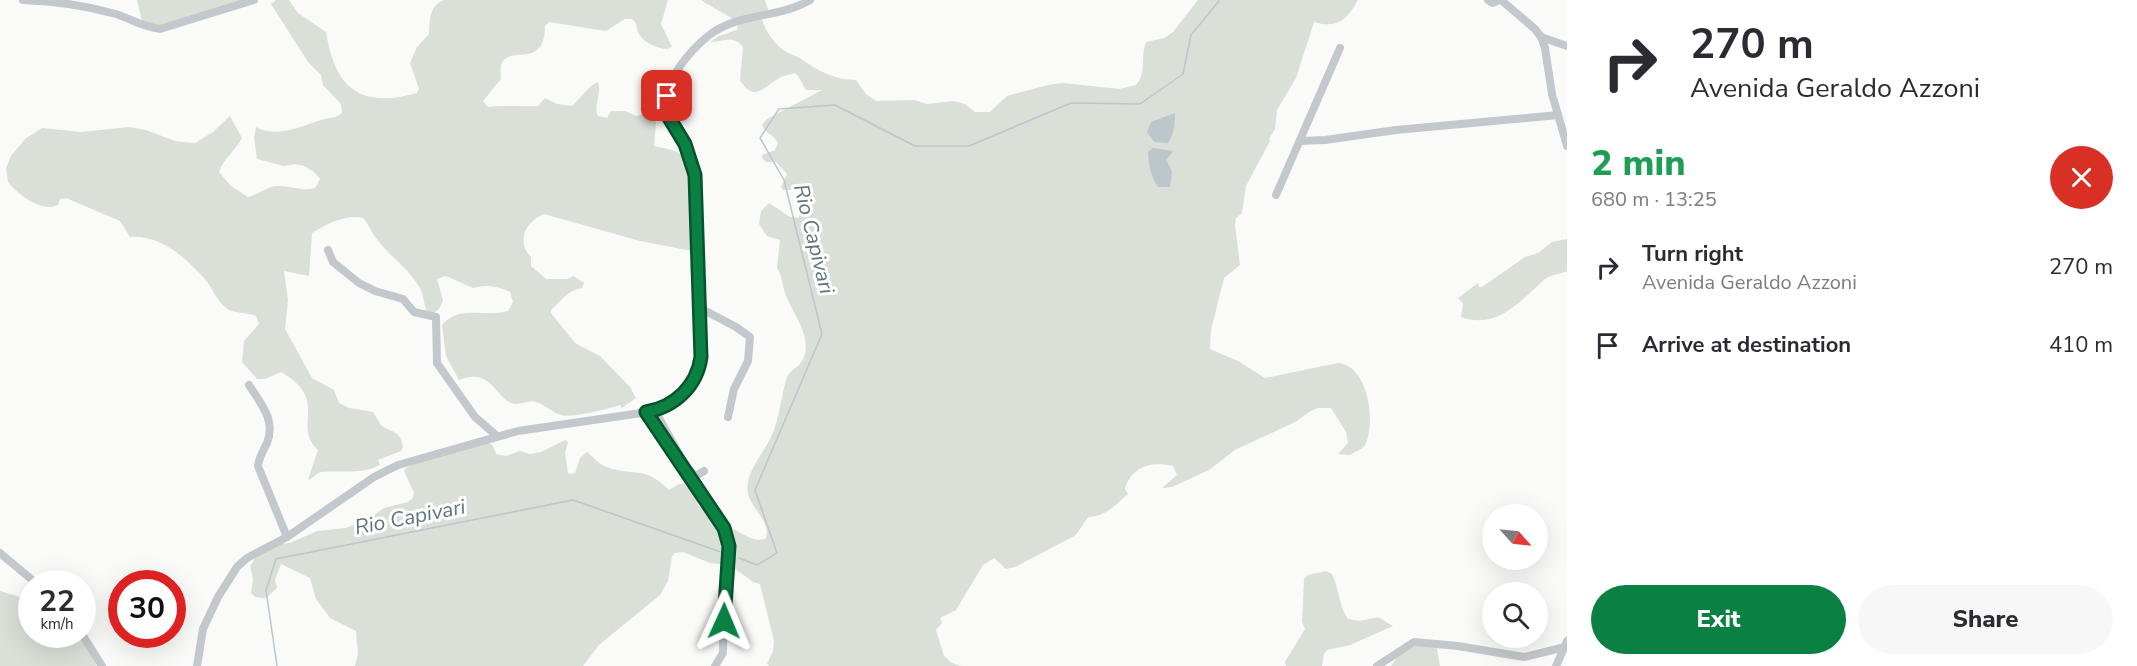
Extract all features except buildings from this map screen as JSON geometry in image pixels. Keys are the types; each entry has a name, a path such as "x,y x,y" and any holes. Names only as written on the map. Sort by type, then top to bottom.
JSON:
{"street":[{"path":"23,0 72,3 125,17 145,27 160,29 254,0"},
{"path":"197,666 203,629 232,573 247,558 287,537 374,477 398,465 497,436 655,411 676,400 686,391 698,373 701,357 695,175 685,144 668,116 666,104 670,85 694,48 710,34 748,17 796,9 810,0"},
{"path":"1488,0 1493,3 1500,0 1535,29 1541,37 1567,146"},
{"path":"1541,37 1567,46"},
{"path":"1276,195 1340,48"},
{"path":"1300,141 1558,115"},
{"path":"328,250 333,262 359,283 375,291 403,299 414,312 436,317 437,363 475,417 497,436"},
{"path":"700,308 750,337 748,361 734,388 728,417"},
{"path":"249,385 266,411 270,423 270,432 258,465 287,537"},
{"path":"655,411 690,472 696,476 704,471"},
{"path":"646,412 721,522 727,537 729,546 724,592 723,653 715,666"},
{"path":"0,553 20,570"},
{"path":"1378,666 1414,642 1458,646 1524,657 1566,644"},
{"path":"1556,666 1566,644"},
{"path":"91,648 102,666"}],"shaded area":[{"path":"137,0 242,0 161,27 142,21"},
{"path":"276,0 289,0 298,13 326,32 330,52 344,81 354,90 366,96 380,98 417,93 419,89 410,63 417,47 429,34 433,9 444,0 668,0 661,24 672,47 667,49 646,42 640,36 636,23 632,19 625,19 606,31 549,22 545,26 539,48 533,52 505,59 501,65 501,79 483,101 488,107 538,106 545,98 557,104 572,106 591,86 598,82 596,108 598,116 607,118 611,111 625,111 636,116 651,113 656,122 654,146 677,152 686,162 691,172 695,210 692,251 640,241 544,214 532,222 525,233 524,245 531,257 531,266 546,279 567,279 574,276 584,283 582,288 565,296 551,310 551,313 575,343 600,356 630,387 636,398 622,408 620,405 590,413 566,416 533,401 514,404 502,397 486,380 479,377 459,380 446,356 442,325 456,315 465,313 508,311 513,302 510,292 492,286 473,288 446,276 437,279 443,300 439,309 429,316 422,293 408,272 374,236 363,218 350,217 330,223 312,233 309,276 284,271 288,300 285,329 312,378 334,390 339,403 349,408 373,412 382,426 398,435 403,448 401,451 378,460 380,465 373,468 358,471 321,472 308,480 318,450 308,432 308,403 304,393 296,383 281,372 265,379 257,379 242,362 244,341 259,324 256,316 226,308 196,270 180,255 161,243 141,237 130,237 120,221 66,198 60,199 58,205 52,207 30,201 8,182 6,168 11,156 25,139 42,128 81,132 129,127 146,130 175,141 195,143 213,132 230,116 242,138 219,172 231,186 248,197 276,186 315,188 320,179 304,166 295,164 284,166 257,159 254,138 256,127 273,132 290,130 336,117 342,113 341,104 323,85 321,75 308,62 271,4"},
{"path":"701,0 765,0 771,18 764,17 762,20 779,47 827,74 856,80 866,94 876,101 914,100 927,104 953,101 965,104 975,112 990,112 1007,96 1048,85 1063,83 1119,89 1136,85 1141,76 1146,42 1164,38 1173,32 1198,0 1358,0 1350,13 1340,21 1329,24 1314,22 1296,78 1277,110 1275,129 1246,186 1242,213 1236,218 1235,225 1240,265 1224,278 1211,330 1210,349 1238,361 1265,378 1338,363 1349,366 1357,374 1368,398 1370,425 1364,447 1350,455 1338,454 1348,443 1346,432 1331,408 1318,408 1297,421 1235,450 1209,470 1172,487 1162,488 1177,475 1173,466 1157,464 1143,467 1128,481 1125,489 1128,494 1106,512 1088,517 1076,535 1015,567 1006,569 994,558 983,565 956,610 940,618 942,623 936,630 944,656 952,663 961,666 769,666 767,664 773,651 774,641 760,584 753,582 730,565 710,563 683,552 672,556 668,581 660,595 599,645 583,666 355,666 358,654 356,631 330,618 316,599 310,578 281,564 275,580 277,588 266,598 255,597 251,593 253,579 250,566 256,557 277,544 290,543 317,531 346,528 384,508 408,502 413,498 414,493 404,471 406,468 449,449 475,442 485,442 492,445 496,454 506,456 520,451 530,454 541,452 565,440 568,442 565,453 568,473 575,473 580,458 587,452 604,466 646,474 661,482 669,490 679,484 688,483 699,507 751,538 759,540 766,538 765,524 750,498 748,483 752,470 775,428 787,377 802,361 806,345 802,329 785,294 777,268 780,240 767,236 759,224 761,211 769,203 790,217 799,218 798,201 803,195 797,190 783,190 781,187 787,174 776,162 766,162 762,158 762,155 775,150 778,143 762,125 767,119 822,90 806,90 795,73 780,78 757,92 749,90 740,81 743,47 731,40 710,42 719,36 737,30 738,24"},
{"path":"1175,113 1174,128 1168,143 1154,142 1147,132 1151,122"},
{"path":"1153,148 1173,151 1166,160 1172,171 1170,187 1158,187 1153,178 1148,152"},
{"path":"1567,239 1567,271 1545,279 1508,311 1497,316 1486,320 1461,317 1463,303 1458,298 1478,283 1479,287 1482,287 1525,257 1538,253 1552,242"},
{"path":"1326,571 1332,574 1348,619 1360,621 1378,617 1393,626 1350,645 1327,650 1322,666 1286,666 1285,662 1305,629 1302,622 1304,579 1308,575"},
{"path":"0,591 18,596 18,648 88,648 96,666 0,666"},
{"path":"1419,644 1433,646 1437,649 1440,666 1391,666 1398,656"}],"waterway":[{"name":"Rio Capivari","path":"739,558 757,565 777,553 755,490 822,334 784,180 760,138 779,109 835,105 915,146 969,146 1071,103 1140,104 1183,74 1191,35 1219,1"},
{"name":"Rio Capivari","path":"277,666 266,590 276,559 573,500 721,552"}],"route":[{"path":"667,96 668,116 685,144 695,175 701,357 698,373 686,391 676,400 655,411 646,412 724,528 729,546 724,592 724,621"}]}
